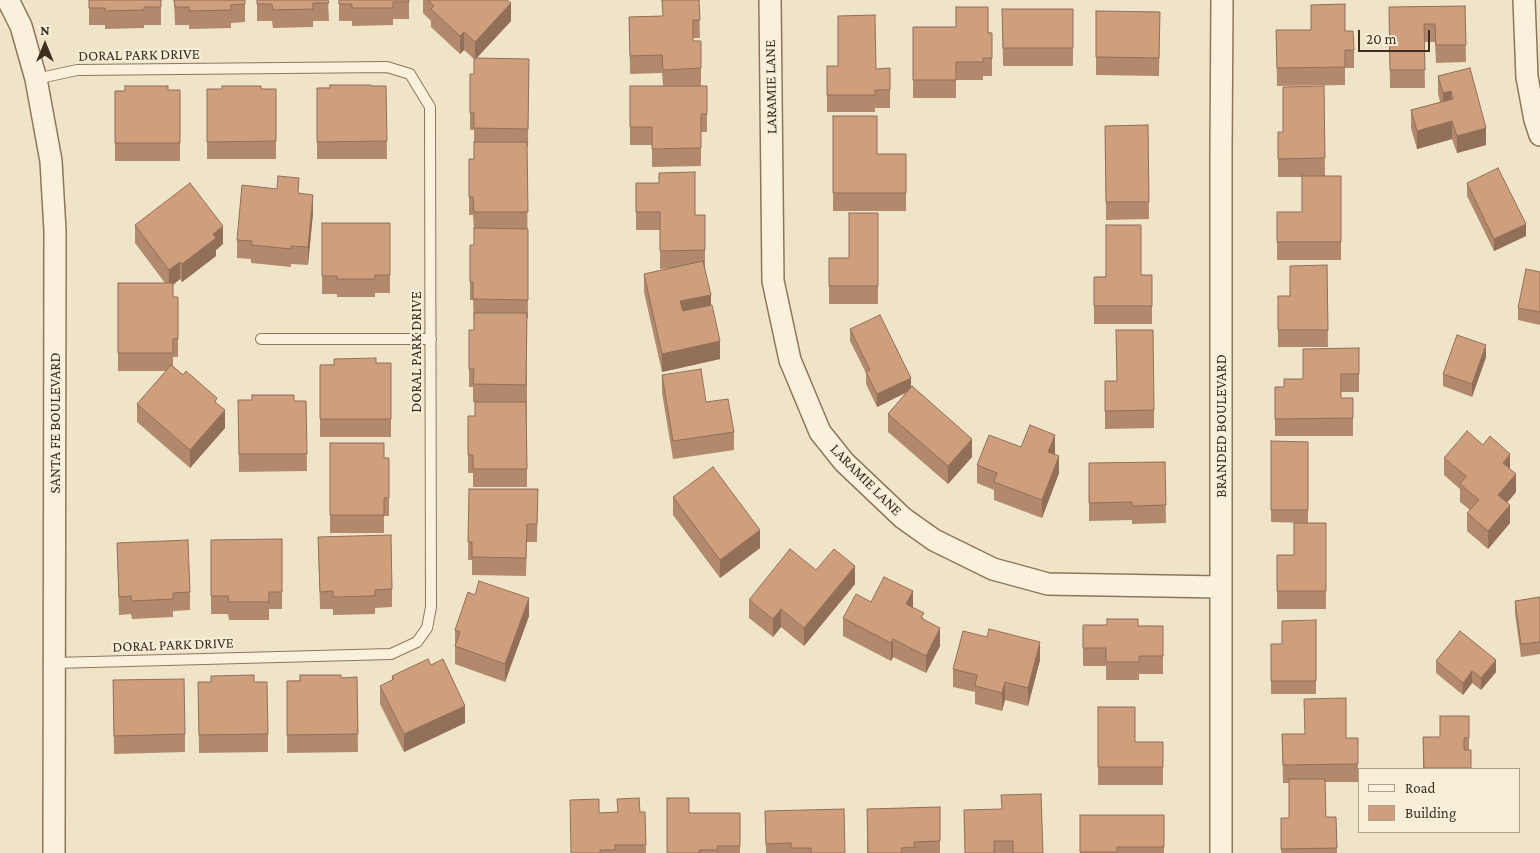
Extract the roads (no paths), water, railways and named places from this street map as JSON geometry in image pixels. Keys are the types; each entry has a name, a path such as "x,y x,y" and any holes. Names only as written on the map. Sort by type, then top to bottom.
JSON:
{"street":[{"name":"SANTA FE BOULEVARD","path":"8,0 21,26 36,79 51,162 55,231 54,853"},
{"name":"LARAMIE LANE","path":"770,0 773,281 790,360 820,432 844,462 903,518 934,540 993,569 1048,584 1221,587"},
{"name":"BRANDED BOULEVARD","path":"1221,853 1222,0"},
{"path":"1524,0 1528,77 1535,120 1540,135"}],"lane":[{"name":"DORAL PARK DRIVE","path":"36,79 76,70 387,66 410,74 430,107 431,608 427,628 417,642 391,654 54,663"},
{"path":"261,339 431,339"}]}
